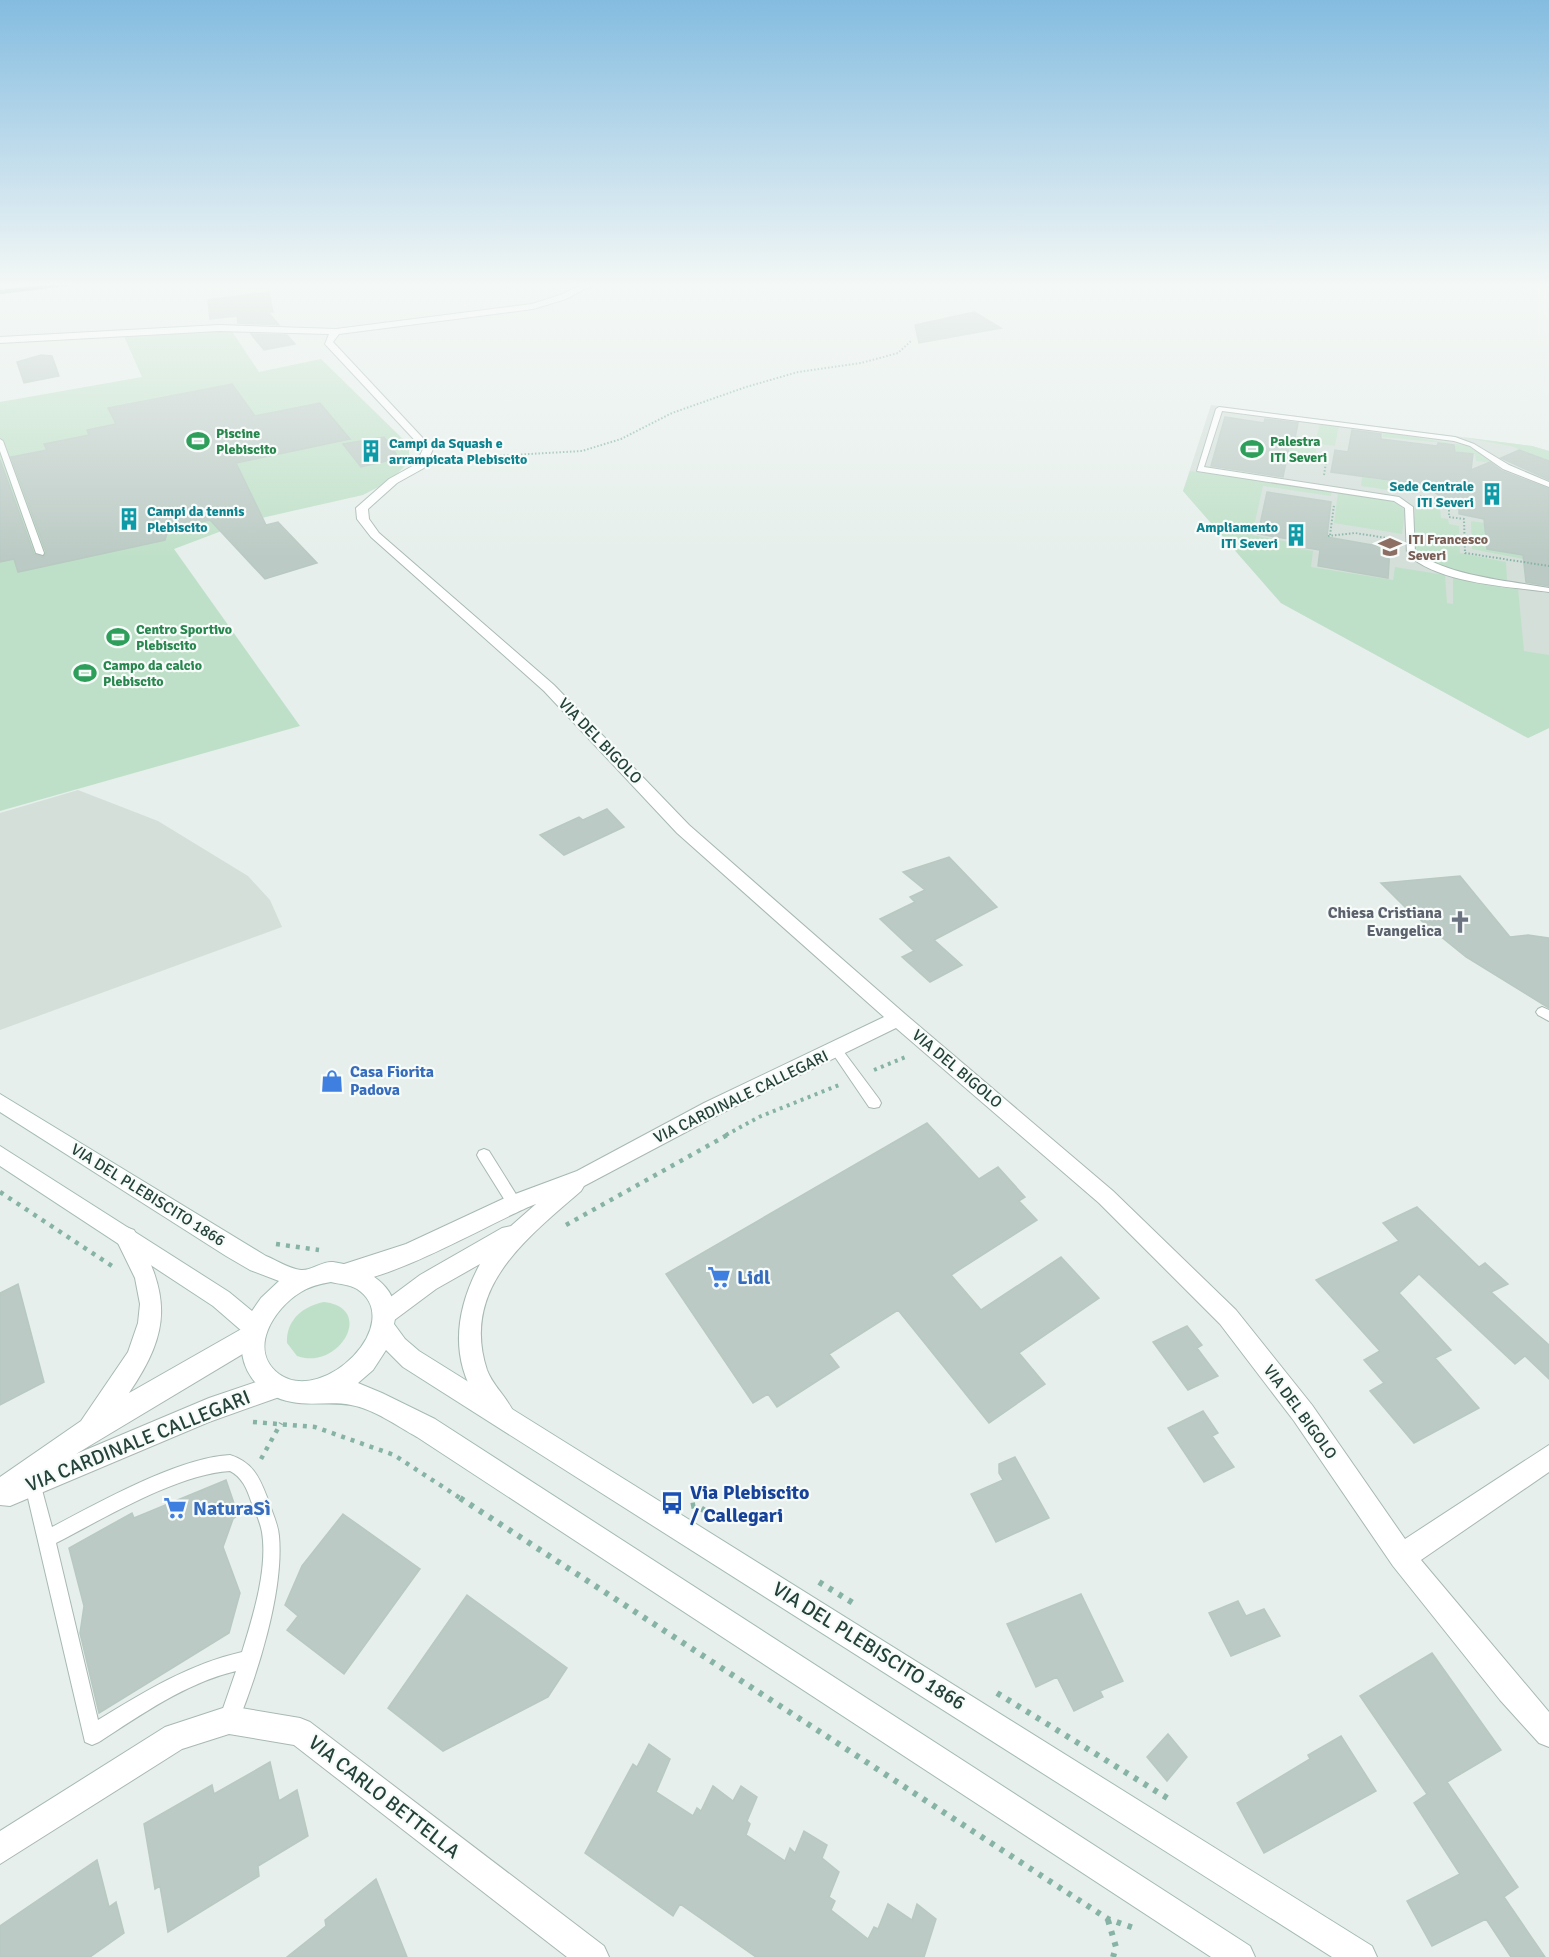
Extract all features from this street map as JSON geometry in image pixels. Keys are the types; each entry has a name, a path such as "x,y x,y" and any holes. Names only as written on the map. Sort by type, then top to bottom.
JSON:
{"street":[{"path":"359,375 428,449 420,466"},
{"name":"VIA DEL BIGOLO","path":"420,466 393,481 362,508 363,519 375,535 549,688 683,829 898,1019 1106,1197 1228,1317 1303,1413 1402,1557 1510,1690 1549,1733"},
{"name":"VIA CARDINALE CALLEGARI","path":"346,1273 375,1266 414,1251 514,1203 584,1177 711,1108 837,1051 898,1019"},
{"name":"VIA DEL PLEBISCITO 1866","path":"0,1102 234,1249 258,1263 301,1280"},
{"path":"0,1155 221,1299 254,1331"},
{"name":"VIA CARDINALE CALLEGARI","path":"505,1417 482,1386 471,1354 469,1316 475,1293 485,1271 524,1227 584,1177"},
{"name":"VIA CARDINALE CALLEGARI","path":"384,1321 428,1282 524,1227"},
{"name":"VIA CARDINALE CALLEGARI","path":"87,1431 132,1370 151,1323 148,1284 126,1237"},
{"path":"315,1391 339,1383 360,1368 375,1349 384,1321 377,1291 358,1276 331,1272 301,1280 281,1292 266,1309 254,1331 252,1351 256,1366 264,1378 277,1387 295,1392 352,1393 374,1401 426,1428 1239,1957"},
{"name":"VIA DEL PLEBISCITO 1866","path":"384,1321 397,1347 411,1359 1361,1957"},
{"name":"VIA CARDINALE CALLEGARI","path":"0,1497 31,1478 87,1431 254,1331"},
{"name":"VIA CARDINALE CALLEGARI","path":"0,1492 31,1478 72,1470 126,1443 210,1408 277,1387"},
{"path":"1402,1557 1549,1457"},
{"name":"VIA CARLO BETTELLA","path":"0,1849 175,1737 229,1720 300,1732 593,1957"}],"lane":[{"path":"1549,485 1506,467 1472,444 1455,439 1219,409 1200,469 1383,496 1405,503 1409,507 1411,554 1438,569 1549,590"},
{"path":"0,441 40,553"},
{"path":"837,1051 874,1102"},
{"path":"484,1155 514,1203"},
{"path":"46,1539 120,1501 210,1465 231,1463 252,1476 271,1538 265,1596 250,1659 229,1720"},
{"path":"31,1478 92,1735 177,1682 222,1664 250,1659"}],"path":[{"path":"420,466 460,458 582,451 621,439 672,413 786,375"},
{"path":"1323,481 1327,456"},
{"path":"1336,489 1329,535 1355,533 1409,542"},
{"path":"1449,501 1449,517 1464,519 1465,553 1549,566"},
{"path":"557,1229 759,1117 839,1085"},
{"path":"0,1192 119,1271"},
{"path":"243,1424 281,1423 315,1427 348,1436 394,1455 436,1480 1108,1919 1134,1928"},
{"path":"252,1476 281,1423"},
{"path":"696,1505 714,1516"},
{"path":"808,1575 855,1604"},
{"path":"995,1692 1172,1801"},
{"path":"1108,1919 1116,1947 1113,1957"}],"shaded area":[{"name":"ITI Francesco Severi","path":"1211,405 1532,446 1549,451 1549,728 1528,738 1281,603 1183,491"},
{"path":"78,790 158,821 248,876 270,900 282,927 0,1030 0,813"}],"green space":[{"name":"Centro Sportivo Plebiscito","path":"141,375 338,375 409,445 409,462 390,481 363,495 248,521 174,549 300,726 0,811 0,402 142,377"},
{"path":"1320,424 1339,425 1335,446 1317,444 1315,456 1288,460 1293,436 1316,438"},
{"path":"1383,432 1468,446 1494,463 1476,461 1475,454 1455,451 1455,444 1382,437"},
{"path":"1461,437 1532,446 1549,451 1549,462 1511,446"},
{"path":"1190,471 1332,490 1331,496 1263,486 1252,535 1289,542 1289,547 1313,551 1311,567 1393,580 1395,567 1445,575 1447,603 1453,604 1453,575 1518,588 1524,651 1549,655 1549,728 1528,738 1281,603 1183,491"},
{"path":"1362,477 1417,485 1416,494 1361,486"},
{"path":"1338,492 1394,502 1405,512 1402,534 1334,523"},
{"path":"1415,504 1440,508 1441,518 1448,519 1449,524 1459,526 1460,553 1506,562 1507,580 1455,572 1412,558 1419,557 1413,546"},
{"path":"1471,521 1484,523 1487,549 1549,559 1549,564 1472,549"},
{"path":"324,1302 339,1307 348,1315 349,1326 346,1337 338,1347 326,1355 312,1358 297,1356 287,1343 289,1327 297,1315 309,1307"}],"building":[{"path":"21,375 59,376 24,383"},
{"path":"232,384 255,416 320,403 350,439 236,463 266,525 278,522 317,563 265,579 210,520 181,526 167,533 165,540 18,572 14,559 0,562 0,460 34,554 44,557 46,552 11,457 47,450 44,444 89,435 87,430 116,424 108,408"},
{"name":"Palestra ITI Severi","path":"1225,417 1264,423 1265,419 1298,423 1293,448 1289,447 1283,477 1211,466"},
{"name":"Sede Centrale ITI Severi","path":"1352,430 1381,434 1381,439 1437,446 1438,443 1454,445 1455,452 1473,454 1471,470 1490,462 1502,471 1549,489 1549,586 1526,582 1523,555 1487,549 1484,519 1459,514 1459,506 1419,484 1331,472 1335,450 1348,452"},
{"name":"Campi da Squash e arrampicata Plebiscito","path":"384,437 399,458 361,467 343,444"},
{"path":"1519,450 1549,461 1549,480 1501,458"},
{"name":"Ampliamento ITI Severi","path":"1267,492 1331,502 1327,537 1390,548 1388,578 1318,566 1320,550 1295,546 1296,540 1258,534"},
{"path":"607,809 624,827 564,855 540,835 579,817 583,820"},
{"path":"949,857 997,907 934,940 962,965 930,982 902,957 914,951 880,919 915,902 910,897 925,890 903,872"},
{"name":"Chiesa Cristiana Evangelica","path":"1460,876 1510,937 1528,935 1549,938 1549,1008 1466,957 1408,910 1381,883"},
{"path":"927,1123 979,1179 998,1167 1025,1197 1019,1201 1037,1220 951,1275 981,1310 1061,1257 1099,1298 1019,1353 1045,1384 989,1423 898,1310 829,1354 839,1367 777,1407 768,1394 753,1403 666,1274"},
{"path":"1417,1207 1479,1267 1485,1263 1508,1284 1491,1292 1549,1345 1549,1379 1525,1356 1515,1364 1419,1274 1399,1293 1451,1350 1435,1358 1479,1408 1414,1443 1370,1391 1384,1383 1364,1360 1380,1351 1316,1280 1399,1241 1383,1223"},
{"path":"18,1284 44,1382 0,1405 0,1293"},
{"path":"1187,1326 1202,1345 1197,1348 1218,1376 1188,1390 1153,1342"},
{"path":"1203,1411 1218,1433 1212,1436 1234,1467 1204,1482 1168,1428"},
{"path":"1015,1457 1049,1518 996,1542 971,1494 1003,1480 999,1473 999,1464"},
{"path":"226,1480 238,1515 233,1519 223,1547 240,1593 229,1633 99,1713 80,1633 84,1606 69,1548 132,1513 134,1518"},
{"path":"343,1514 420,1569 344,1674 287,1630 298,1616 285,1605 302,1566"},
{"path":"1081,1594 1123,1681 1100,1691 1103,1697 1074,1711 1057,1677 1036,1687 1007,1624"},
{"path":"467,1595 567,1668 548,1697 443,1751 388,1708"},
{"path":"1238,1601 1246,1616 1264,1609 1280,1636 1231,1656 1209,1613"},
{"path":"1432,1653 1501,1750 1447,1782 1518,1887 1504,1897 1545,1957 1511,1957 1486,1919 1432,1946 1407,1901 1460,1874 1414,1803 1427,1794 1360,1696"},
{"path":"1168,1734 1187,1757 1167,1781 1147,1757"},
{"path":"1341,1736 1376,1791 1264,1853 1237,1803 1310,1759 1308,1755"},
{"path":"649,1744 670,1759 656,1792 693,1816 697,1808 701,1811 713,1786 733,1801 741,1786 757,1797 747,1821 750,1824 746,1835 785,1861 790,1848 795,1853 804,1831 827,1845 822,1858 839,1872 829,1897 835,1901 831,1910 868,1939 874,1927 878,1929 888,1904 912,1920 917,1904 936,1919 924,1957 756,1957 680,1904 673,1916 585,1853 633,1764 637,1767"},
{"path":"270,1762 279,1801 297,1790 308,1836 258,1866 259,1876 168,1932 160,1886 155,1889 144,1824 212,1785 214,1794"},
{"path":"97,1860 109,1907 116,1902 124,1933 90,1957 0,1957 0,1926"},
{"path":"376,1879 407,1957 287,1957 326,1926 325,1920"}],"place":[{"name":"Piscine Plebiscito","path":"198,441"},
{"name":"Palestra ITI Severi","path":"1252,449"},
{"name":"Campi da Squash e arrampicata Plebiscito","path":"371,451"},
{"name":"Sede Centrale ITI Severi","path":"1492,494"},
{"name":"Campi da tennis Plebiscito","path":"129,519"},
{"name":"Ampliamento ITI Severi","path":"1296,535"},
{"name":"ITI Francesco Severi","path":"1390,547"},
{"name":"Centro Sportivo Plebiscito","path":"118,637"},
{"name":"Campo da calcio Plebiscito","path":"85,673"},
{"name":"Chiesa Cristiana Evangelica","path":"1460,922"},
{"name":"Casa Fiorita Padova","path":"332,1081"},
{"name":"Lidl","path":"719,1277"},
{"name":"Via Plebiscito / Callegari","path":"672,1503"},
{"name":"NaturaSì","path":"175,1508"}]}
